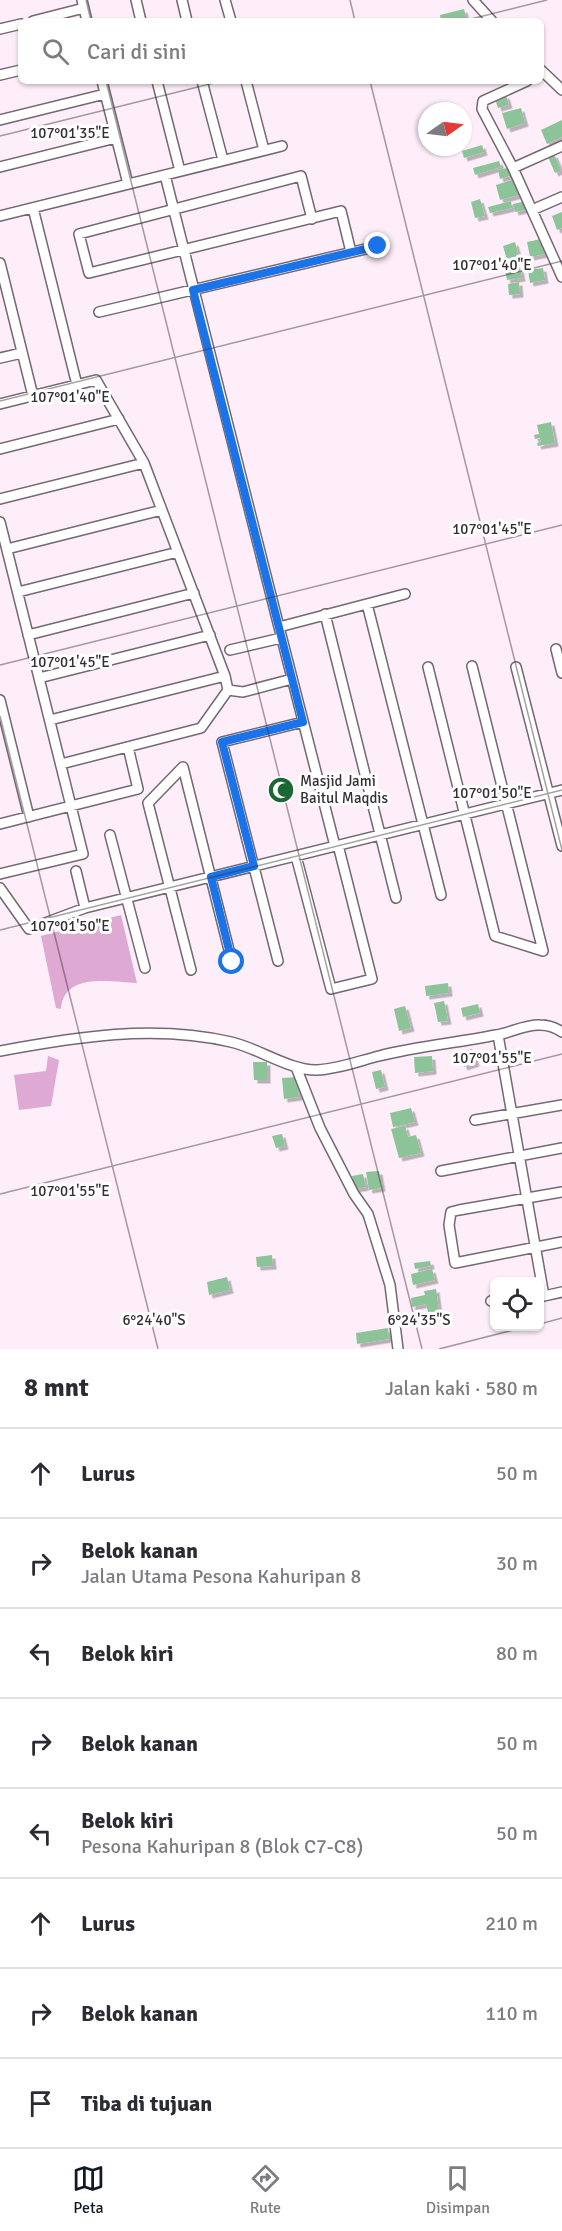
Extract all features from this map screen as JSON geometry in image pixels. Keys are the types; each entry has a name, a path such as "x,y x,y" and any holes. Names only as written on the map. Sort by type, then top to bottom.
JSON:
{"street":[{"path":"136,0 140,18"},
{"path":"182,0 186,18"},
{"path":"225,0 230,18"},
{"path":"473,0 489,18"},
{"path":"42,18 83,4"},
{"path":"0,29 18,25"},
{"path":"0,75 18,71"},
{"path":"544,75 562,90"},
{"path":"103,84 128,184"},
{"path":"158,84 180,171"},
{"path":"203,84 223,160"},
{"path":"247,84 264,150"},
{"path":"520,84 483,101 482,105 562,277"},
{"path":"0,120 105,94"},
{"path":"0,167 116,138"},
{"path":"0,216 282,146"},
{"path":"513,168 562,146"},
{"path":"165,175 281,638 372,979 331,989 296,856"},
{"path":"312,219 301,176 79,234 89,273 341,212 351,252"},
{"path":"532,210 562,197"},
{"path":"33,208 77,385"},
{"path":"99,312 378,246"},
{"path":"0,266 33,396"},
{"path":"0,312 12,309"},
{"path":"0,358 22,353"},
{"path":"0,404 96,380 144,463 210,635 228,690 201,728 61,764"},
{"path":"0,449 119,419"},
{"path":"0,499 144,463"},
{"path":"7,549 162,510"},
{"path":"0,522 83,854 0,874"},
{"path":"18,592 178,552"},
{"path":"28,635 194,594"},
{"path":"279,627 405,594"},
{"path":"367,604 441,895"},
{"path":"325,614 396,898"},
{"path":"39,678 210,635"},
{"path":"230,651 281,638"},
{"path":"556,649 562,674"},
{"path":"428,667 495,936 543,951 472,666"},
{"path":"516,667 562,846"},
{"path":"50,720 225,676"},
{"path":"228,690 243,692 292,680"},
{"path":"0,700 29,817"},
{"path":"278,961 222,742 303,722"},
{"path":"0,824 138,789 128,747"},
{"path":"191,970 148,803 183,767 232,962"},
{"path":"0,888 29,929 85,908 562,790"},
{"path":"111,835 145,968"},
{"path":"76,871 85,908"},
{"path":"0,1050 134,1032 189,1034 246,1046 296,1067 317,1070 385,1055 498,1035 540,1024 562,1032"},
{"path":"498,1035 528,1198 540,1277"},
{"path":"296,1067 320,1128 354,1194 368,1214 390,1285 398,1349"},
{"path":"475,1120 562,1105"},
{"path":"441,1171 562,1148"},
{"path":"562,1192 451,1212 449,1225 455,1263 562,1242"},
{"path":"544,1296 562,1292"}],"shaded area":[{"path":"121,915 137,983 102,981 79,984 70,989 64,997 61,1009 56,1008 41,936"},
{"path":"48,1056 59,1060 51,1106 19,1110 14,1075 46,1071"}],"building":[{"path":"464,9 466,18 440,18 440,15"},
{"path":"506,95 509,105 498,108 495,99"},
{"path":"521,108 525,123 507,129 502,113"},
{"path":"562,120 562,137 547,144 541,130"},
{"path":"482,145 484,152 472,156 472,148"},
{"path":"554,154 561,170 555,173 548,157"},
{"path":"499,161 501,167 475,175 473,168"},
{"path":"511,167 513,175 500,179 498,170"},
{"path":"515,179 519,195 500,200 496,185"},
{"path":"480,199 485,216 475,218 471,202"},
{"path":"511,201 512,208 490,213 488,207"},
{"path":"526,201 529,209 515,212 513,204"},
{"path":"562,212 562,228 557,230 552,216"},
{"path":"541,239 545,254 530,257 527,242"},
{"path":"515,242 519,257 507,260 503,246"},
{"path":"520,267 522,278 507,280 505,269"},
{"path":"543,268 545,280 530,283 528,270"},
{"path":"519,282 520,294 509,295 508,284"},
{"path":"551,422 555,443 538,446 537,443 541,442 540,438 535,439 534,435 539,434 537,425"},
{"path":"448,983 449,993 426,996 425,986"},
{"path":"444,1001 448,1021 438,1022 434,1003"},
{"path":"478,1004 480,1013 463,1017 461,1008"},
{"path":"405,1006 411,1028 399,1031 394,1009"},
{"path":"472,1049 476,1063 464,1067 459,1053"},
{"path":"432,1056 433,1071 415,1073 414,1057"},
{"path":"253,1062 267,1062 267,1080 254,1080"},
{"path":"381,1070 385,1087 376,1089 372,1072"},
{"path":"297,1077 299,1097 284,1099 282,1078"},
{"path":"411,1108 415,1122 393,1127 390,1113"},
{"path":"405,1126 408,1137 416,1135 421,1153 399,1158 391,1129"},
{"path":"282,1134 285,1146 276,1148 272,1136"},
{"path":"379,1171 382,1188 369,1190 366,1172"},
{"path":"363,1174 366,1187 355,1189 352,1176"},
{"path":"272,1255 273,1266 257,1267 256,1257"},
{"path":"430,1261 431,1266 415,1269 414,1263"},
{"path":"432,1269 435,1280 413,1285 411,1274"},
{"path":"227,1277 230,1290 209,1295 207,1282"},
{"path":"436,1289 439,1311 428,1312 426,1304 412,1307 411,1298 425,1295 424,1291"},
{"path":"388,1328 389,1339 357,1344 356,1333"}],"place":[{"name":"Masjid Jami Baitul Maqdis","path":"281,790"}],"route":[{"path":"232,962 211,877 254,866 222,742 303,722 193,290 378,246"}]}
